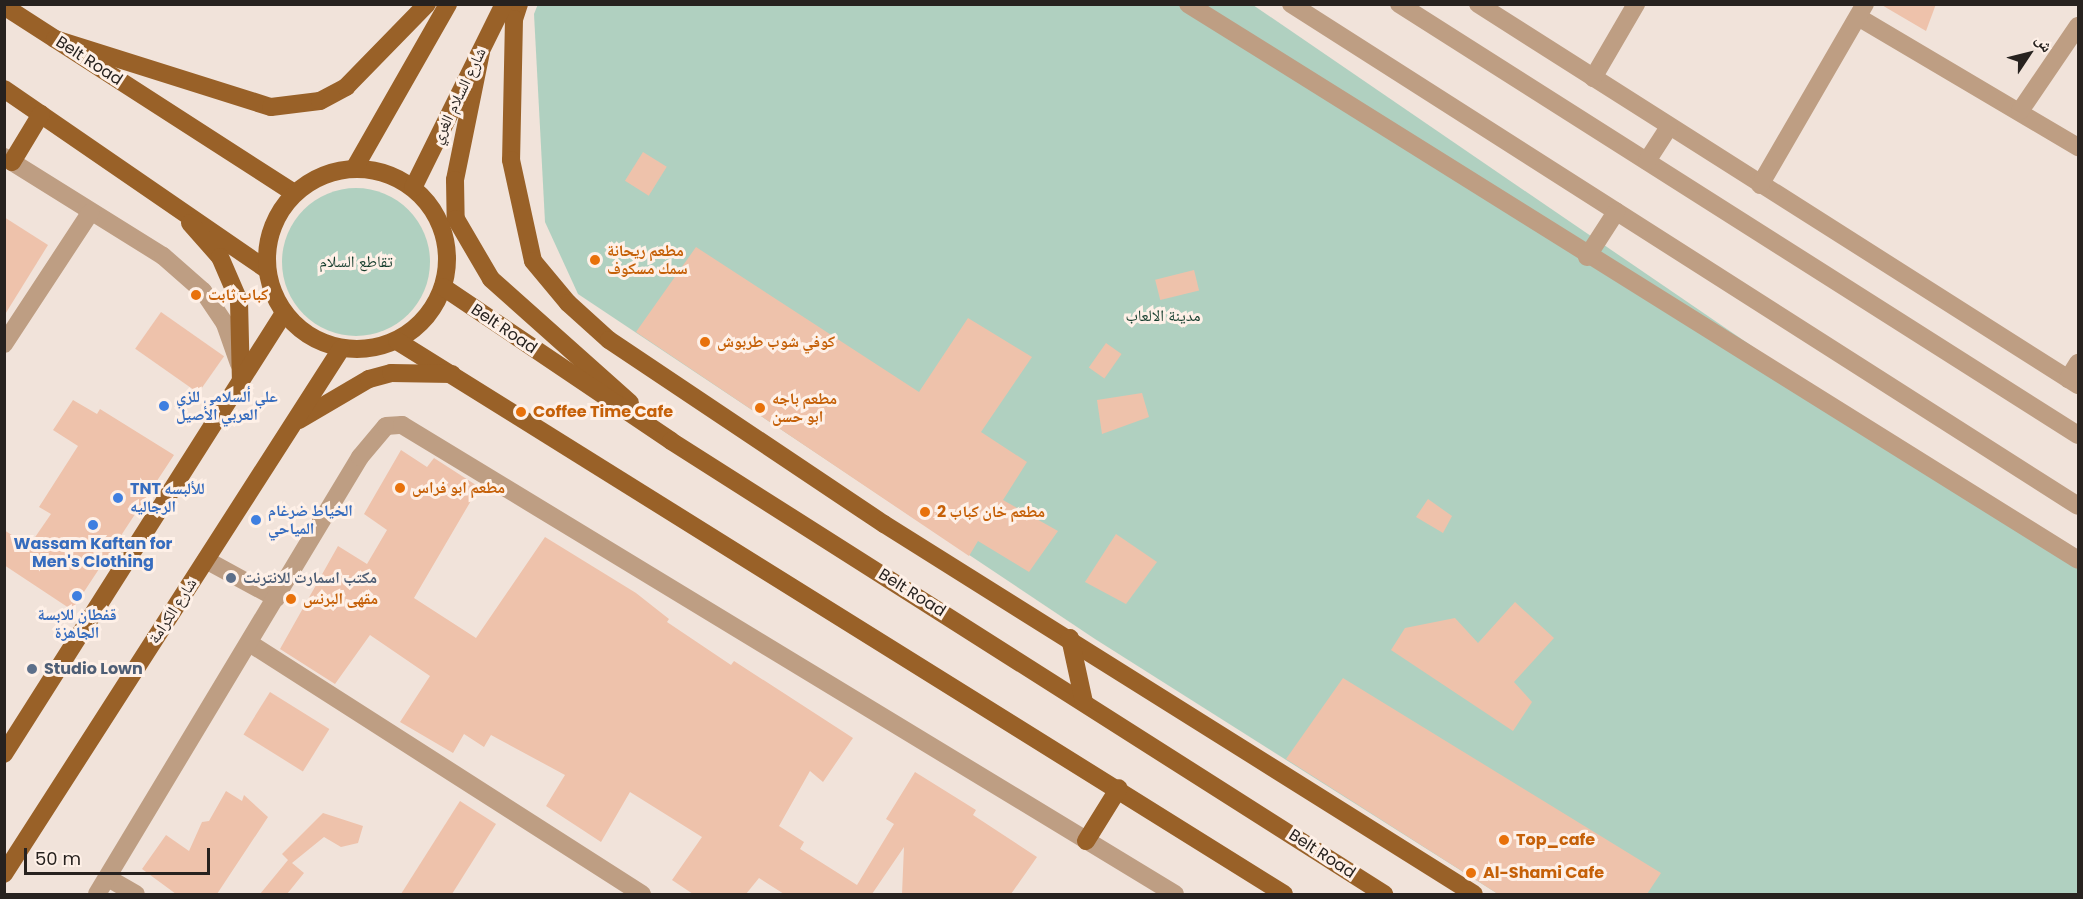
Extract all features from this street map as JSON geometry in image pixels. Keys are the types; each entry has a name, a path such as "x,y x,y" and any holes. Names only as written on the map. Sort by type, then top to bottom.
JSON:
{"main road":[{"path":"55,39 271,107 320,101 346,87 427,4"},
{"path":"354,169 448,4"},
{"name":"شارع السلام الغري","path":"413,188 504,4"},
{"path":"519,4 514,19 511,160 533,261 568,303 609,340 864,511 1070,638 1474,894"},
{"name":"Belt Road","path":"4,6 294,193"},
{"path":"480,52 455,180 456,219 472,254 490,279 671,441"},
{"path":"4,89 167,198 266,269"},
{"path":"8,160 41,114"},
{"path":"354,169 385,173 413,188 431,208 443,233 447,260 443,287 417,327 397,341 370,349 341,349 300,329 284,313 266,269 272,228 294,193 332,172 354,169"},
{"path":"167,198 230,275 239,301 241,377"},
{"name":"Belt Road","path":"443,287 671,441 1384,894"},
{"path":"4,754 241,377 284,313"},
{"path":"397,341 1119,788 1284,894"},
{"name":"شارع الكرامة","path":"4,874 341,349"},
{"path":"293,424 369,379 391,373 453,374"},
{"path":"1070,638 1084,702"},
{"path":"1086,841 1119,788"}],"street":[{"path":"1188,4 1587,257 2079,560"},
{"path":"1291,4 2079,506"},
{"path":"1400,4 2079,435"},
{"path":"1478,4 2073,382 2079,363"},
{"path":"1593,78 1636,4"},
{"path":"1760,184 1861,11 2079,147"},
{"path":"2020,111 2079,26"},
{"path":"1647,162 1669,127"},
{"path":"8,160 90,213 163,256 203,291 225,324 241,377"},
{"path":"1587,257 1616,212"},
{"path":"4,344 90,213"},
{"path":"97,894 251,644 276,598 374,438 386,426 402,425 1175,894"},
{"path":"206,560 276,598"},
{"path":"251,644 642,894"},
{"path":"108,878 136,894"}],"green space":[{"name":"مدينة الالعاب","path":"538,4 1253,5 2078,569 2078,894 1498,894 1095,639 578,294 545,222 534,14"},
{"name":"تقاطع السلام","path":"356,188 384,194 408,210 424,234 430,262 424,290 408,314 384,330 356,336 328,330 304,314 288,290 282,262 288,234 304,210 328,194"}],"building":[{"path":"1880,4 1936,4 1926,31"},
{"path":"643,152 667,167 649,196 625,181"},
{"path":"4,217 48,245 4,316"},
{"path":"696,247 919,392 968,318 1032,357 981,432 1027,462 1003,500 1058,531 1029,572 978,541 969,556 636,332"},
{"path":"1194,270 1199,290 1160,300 1155,280"},
{"path":"161,312 224,356 198,393 135,349"},
{"path":"1106,343 1122,354 1104,378 1089,368"},
{"path":"1142,393 1149,417 1102,434 1097,400"},
{"path":"73,400 97,414 100,409 174,455 72,610 4,565 4,530 29,546 51,514 39,507 78,446 53,430"},
{"path":"401,450 427,467 434,458 479,487 414,598 476,638 545,537 636,593 669,619 667,622 731,665 734,661 853,738 823,782 810,771 779,826 804,842 800,849 857,885 894,824 886,819 915,772 976,810 973,815 1037,857 1011,894 902,894 904,847 872,894 784,894 759,878 746,894 693,894 672,880 702,837 630,792 601,842 546,806 565,775 491,735 484,747 464,734 453,753 400,722 430,676 370,635 335,684 280,649 338,546 367,564 387,530 364,514"},
{"path":"1428,499 1452,516 1443,533 1416,517"},
{"path":"1116,534 1157,562 1126,604 1085,582"},
{"path":"1515,602 1554,638 1514,682 1532,702 1513,731 1391,650 1405,628 1455,618 1478,643"},
{"path":"1343,678 1661,873 1647,894 1498,894 1286,759"},
{"path":"270,692 329,729 303,771 244,734"},
{"path":"226,791 242,801 244,795 268,817 217,894 176,894 142,869 166,835 189,851 202,822 209,821"},
{"path":"460,801 496,824 452,894 401,894"},
{"path":"323,813 363,826 358,843 341,847 324,837 292,863 304,873 287,894 260,894 288,860 282,854"}],"place":[{"name":"مطعم ريحانة سمك مسكوف","path":"595,260"},
{"name":"كباب ثابت","path":"196,295"},
{"name":"كوفي شوب طربوش","path":"705,342"},
{"name":"علي ألسلامي للزي العربي الأصيل","path":"164,406"},
{"name":"مطعم باجه ابو حسن","path":"760,408"},
{"name":"Coffee Time Cafe","path":"521,412"},
{"name":"مطعم ابو فراس","path":"400,488"},
{"name":"TNT للألبسه الرجاليه","path":"118,498"},
{"name":"مطعم خان كباب 2","path":"925,512"},
{"name":"الخياط ضرغام المياحي","path":"256,520"},
{"name":"Wassam Kaftan for Men's Clothing","path":"93,525"},
{"name":"مكتب اسمارت للانترنت","path":"231,578"},
{"name":"قفطان للابسة الجاهزة","path":"77,596"},
{"name":"مقهى البرنس","path":"291,599"},
{"name":"Studio Lown","path":"32,669"},
{"name":"Top_cafe","path":"1504,840"},
{"name":"Al-Shami Cafe","path":"1471,873"}]}
